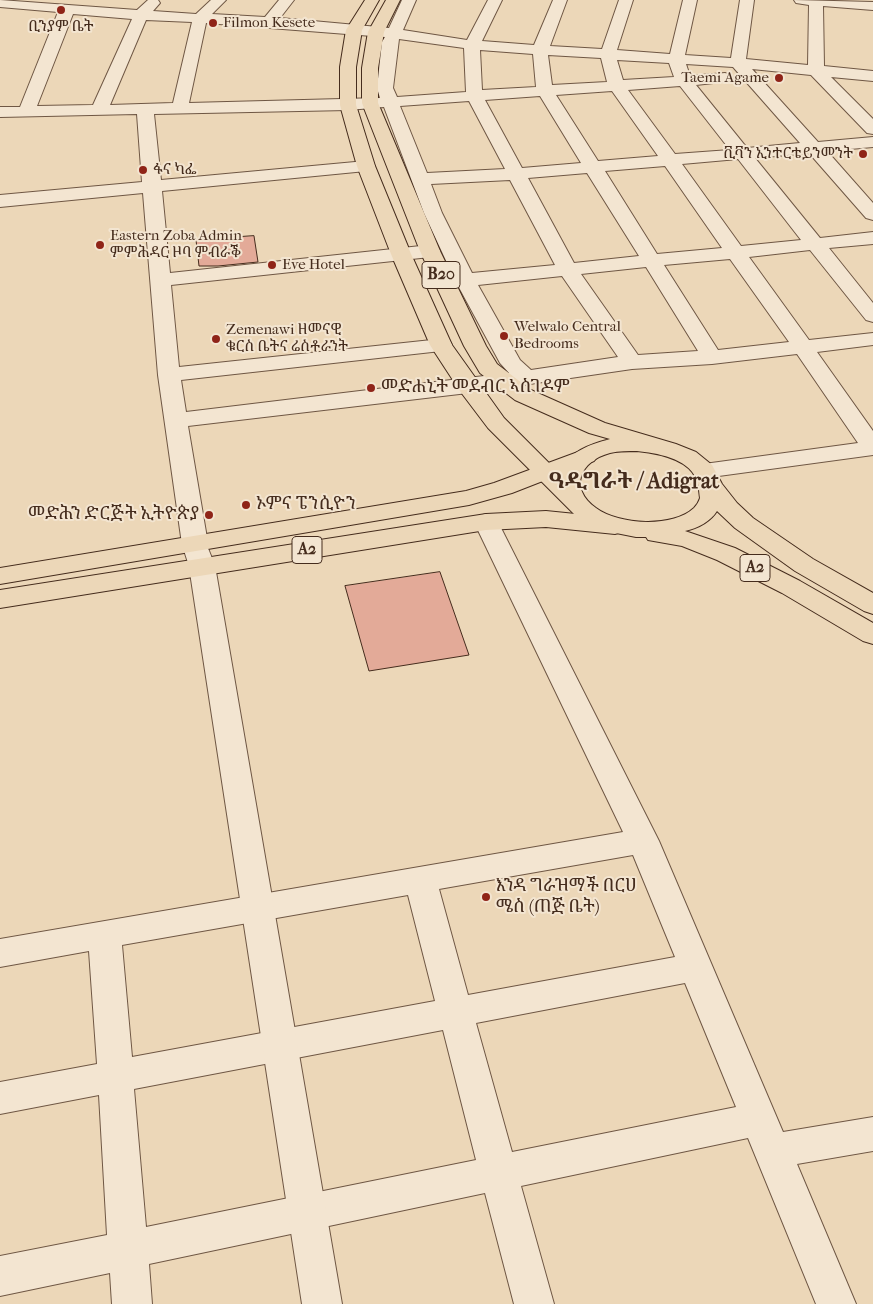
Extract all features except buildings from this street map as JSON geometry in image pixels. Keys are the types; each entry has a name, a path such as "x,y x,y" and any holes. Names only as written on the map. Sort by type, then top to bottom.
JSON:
{"main road":[{"name":"B20","path":"372,0 354,30 348,67 348,105 366,166 401,254 441,344 468,386 496,423 574,501"},
{"name":"B20","path":"393,0 385,33 370,68 370,103 430,251 475,346 488,368 515,379 523,395 550,409 620,437 659,447"},
{"name":"A2","path":"0,599 469,498 503,488 606,448 622,445 659,447 685,457 708,479 728,508 744,523 804,565 873,605"},
{"name":"A2","path":"586,456 573,468 569,476 569,490 574,501 590,515 621,528 702,544 791,587 873,635"},
{"name":"A2","path":"0,576 486,522 546,519 621,528 661,530 691,521 707,508 712,498 708,479"}],"street":[{"path":"99,110 141,15 156,0"},
{"path":"180,108 200,18 219,0"},
{"path":"269,22 287,0"},
{"path":"385,33 409,0"},
{"path":"495,0 472,45 474,96 568,270 632,362"},
{"path":"560,0 540,50 545,91 712,357"},
{"path":"626,0 608,55 616,86 804,347 873,448 767,461 708,479"},
{"path":"690,0 676,60 684,81 873,316"},
{"path":"738,64 747,0"},
{"path":"873,6 811,0 816,71 873,129"},
{"path":"5,8 67,9 269,22 385,33 472,45 738,64 873,76"},
{"path":"27,111 67,9"},
{"path":"385,33 390,42 385,88 390,102 422,179 433,213 465,280 511,363 515,379"},
{"path":"738,64 873,214"},
{"path":"0,112 348,105 816,71"},
{"path":"146,109 159,280 169,375 322,1304"},
{"path":"422,179 516,174 873,142"},
{"path":"0,201 366,166"},
{"path":"465,280 873,238"},
{"path":"159,280 430,251"},
{"path":"177,420 468,386 632,362 712,357 873,339"},
{"path":"169,375 441,344"},
{"path":"486,522 643,841 836,1304"},
{"path":"0,953 643,841"},
{"path":"420,880 534,1304"},
{"path":"105,935 132,1304"},
{"path":"0,1098 696,967"},
{"path":"0,1276 499,1173 766,1135 873,1134"}],"place":[{"name":"ቢንያም ቤት","path":"61,10"},
{"name":"Filmon Kesete","path":"213,23"},
{"name":"Taemi Agame","path":"779,78"},
{"name":"ቪቫን ኢንተርቴይንመንት","path":"863,154"},
{"name":"ፋና ካፌ","path":"143,170"},
{"name":"Eastern Zoba Admin ምምሕዳር ዞባ ምብራቕ","path":"100,245"},
{"name":"Eve Hotel","path":"272,265"},
{"name":"Welwalo Central Bedrooms","path":"504,336"},
{"name":"Zemenawi ዘመናዊ ቁርስ ቤትና ሬስቶራንት","path":"216,339"},
{"name":"መድሐኒት መደብር ኣስገዶም","path":"371,388"},
{"name":"ኦምና ፔንሲዮን","path":"246,505"},
{"name":"መድሕን ድርጅት ኢትዮጵያ","path":"209,515"},
{"name":"እንዳ ግራዝማች በርሀ ሜስ (ጠጅ ቤት)","path":"486,897"}],"district":[{"name":"ዓዲግራት / Adigrat","path":"634,483"}]}
